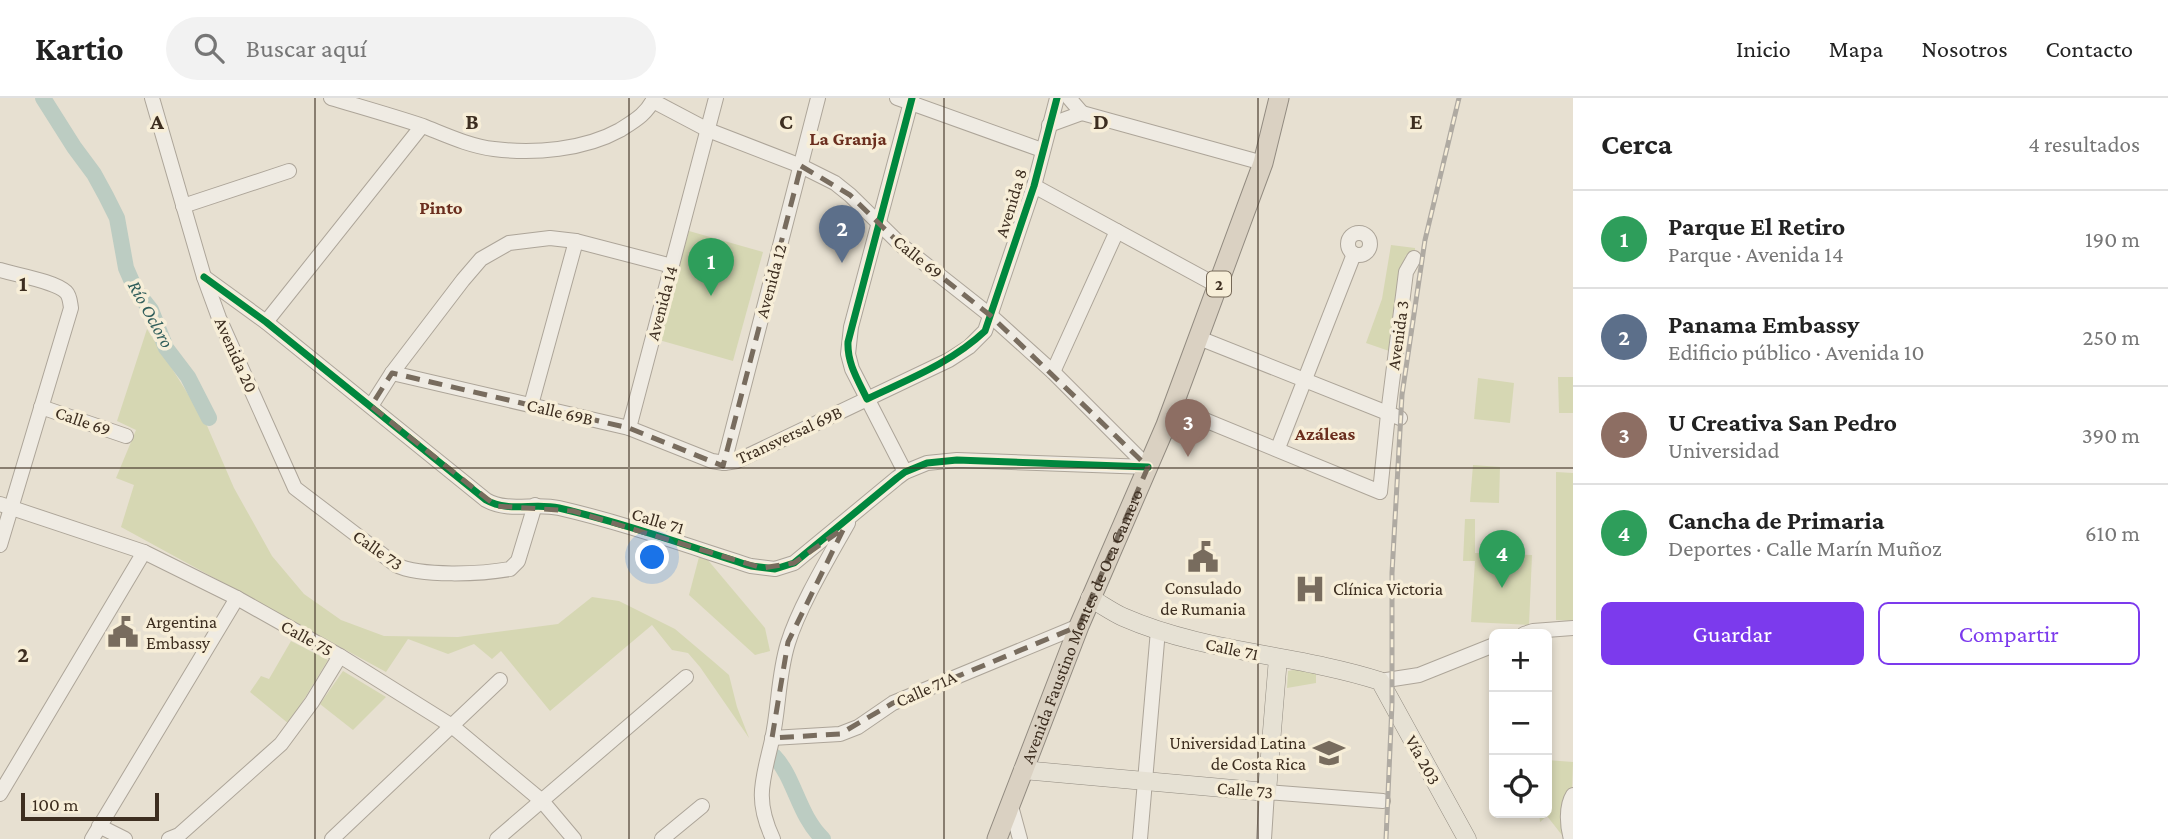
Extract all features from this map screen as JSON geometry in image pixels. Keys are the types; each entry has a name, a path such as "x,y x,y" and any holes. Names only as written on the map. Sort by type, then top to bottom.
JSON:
{"highway":[{"name":"Avenida Faustino Montes de Oca Gamero","path":"997,839 1090,598 1173,407 1263,163 1279,98"}],"main road":[{"name":"Calle 71","path":"1090,598 1122,617 1191,640 1380,681"},
{"path":"1080,623 1122,617"},
{"path":"1267,792 1278,658"},
{"name":"Vía 203","path":"1380,681 1467,839"},
{"name":"Calle 73","path":"1023,770 1267,792"}],"street":[{"name":"Avenida 20","path":"152,98 204,277 219,318 295,488"},
{"path":"331,98 422,126 466,143 493,149 520,150 583,145 607,137 645,113 654,99"},
{"name":"Avenida 14","path":"629,428 716,98"},
{"name":"Avenida 12","path":"724,463 818,98"},
{"name":"Avenida 8","path":"991,316 1034,186 1057,98"},
{"path":"1069,98 1082,113 1263,163"},
{"name":"Calle 69","path":"654,99 708,130 801,166 835,183 901,245 991,316 1053,372 1148,467"},
{"path":"905,472 852,369 848,342 907,100 1042,150"},
{"path":"1049,125 1082,113"},
{"path":"266,321 422,126"},
{"path":"183,206 289,171"},
{"path":"1034,186 1218,286"},
{"path":"1053,372 1117,231"},
{"path":"371,406 392,373 463,280 481,260 498,248 527,239 550,238 576,241 672,266"},
{"path":"531,405 576,241"},
{"path":"1173,407 1278,448 1354,254"},
{"name":"Avenida 3","path":"1278,448 1380,492 1394,416 1406,272 1414,258"},
{"path":"0,270 65,290 70,298 71,308 41,407 6,506 0,545"},
{"name":"Calle 71","path":"204,277 266,321 486,500 506,508 535,505 573,511 751,566 775,569 785,567 803,557 905,472 927,463 957,460 1148,467"},
{"name":"Transversal 69B","path":"724,463 737,461 949,360 985,331 991,316"},
{"path":"1199,338 1394,416"},
{"name":"Calle 69B","path":"392,373 629,428 712,461 724,463"},
{"name":"Calle 69","path":"41,407 126,436"},
{"name":"Calle 73","path":"295,488 396,565 408,571 503,570 515,565 521,555 535,505"},
{"name":"Calle 75","path":"6,506 144,552 237,598 340,656 452,726 542,800 574,839"},
{"path":"773,839 761,805 762,775 772,738 780,674 788,642 823,569 853,515"},
{"path":"0,794 144,552"},
{"path":"125,839 96,832 237,598"},
{"name":"Calle 71A","path":"772,738 840,734 858,727 893,703 1080,623"},
{"path":"1552,630 1573,628"},
{"path":"1140,839 1158,630"},
{"path":"1380,681 1419,675 1489,647"},
{"path":"169,839 179,835 281,744 312,702 340,656"},
{"path":"497,839 686,677"},
{"path":"332,839 500,680"},
{"path":"1264,839 1267,792"},
{"name":"Calle 73","path":"1267,792 1382,801"},
{"path":"1572,839 1569,831 1569,807 1573,795"},
{"path":"662,839 702,806"},
{"path":"1011,806 1020,839"}],"highlighted area":[{"path":"801,166 850,195 901,245 991,316 1148,467 1079,626 893,703 840,734 772,738 788,642 844,528 794,563 762,568 573,511 496,506 371,406 392,373 629,428 723,466"}],"green space":[{"path":"689,231 763,252 733,361 659,340"},
{"path":"1391,245 1415,248 1415,252 1406,255 1401,269 1392,352 1366,343 1382,299"},
{"path":"147,329 205,421 234,488 272,556 304,594 341,620 384,636 458,637 558,624 592,597 619,601 675,629 729,675 749,738 688,653 672,650 652,625 550,711 501,651 492,659 474,644 448,654 408,639 386,672 121,527 134,485 116,478 136,430 117,421"},
{"path":"1558,377 1573,377 1573,413 1559,413"},
{"path":"1478,378 1514,383 1510,423 1474,419"},
{"path":"1473,465 1500,467 1499,503 1470,502"},
{"path":"1556,472 1573,473 1573,621 1556,620"},
{"path":"1465,519 1475,519 1475,553 1532,555 1529,625 1471,622 1475,561 1463,561"},
{"path":"699,557 707,559 765,628 770,651 755,655 689,595"},
{"path":"291,641 328,660 289,724 250,692 261,676 269,679"},
{"path":"1299,669 1316,673 1316,683 1287,688 1288,671"},
{"path":"343,671 386,697 353,730 320,704"},
{"path":"1552,760 1573,762 1565,839 1549,818 1552,818"}],"waterway":[{"name":"Río Ocloro","path":"43,98 106,196 117,218 126,268 136,291 151,310 166,348 188,377 209,418"},
{"name":"Río Ocloro","path":"774,756 787,775 808,819 823,839"}],"railway":[{"path":"1386,839 1392,704 1392,573 1402,395 1425,240 1459,98"}],"cycle path":[{"path":"912,98 848,342 851,364 867,399 944,361 985,331 1034,186 1057,98"},
{"path":"204,277 266,322 486,500 513,507 559,508 656,535 751,566 775,569 794,563 897,478 927,463 957,460 1148,467"}],"place":[{"name":"Panama Embassy","path":"842,263"},
{"name":"Parque El Retiro","path":"711,296"},
{"name":"U Creativa San Pedro","path":"1188,457"},
{"name":"Consulado de Rumania","path":"1203,557"},
{"name":"Cancha de Primaria","path":"1502,588"},
{"name":"Clínica Victoria","path":"1310,589"},
{"name":"Argentina Embassy","path":"123,632"},
{"name":"Universidad Latina de Costa Rica","path":"1329,753"}],"district":[{"name":"La Granja","path":"848,138"},
{"name":"Pinto","path":"441,207"},
{"name":"Azáleas","path":"1325,433"}]}
